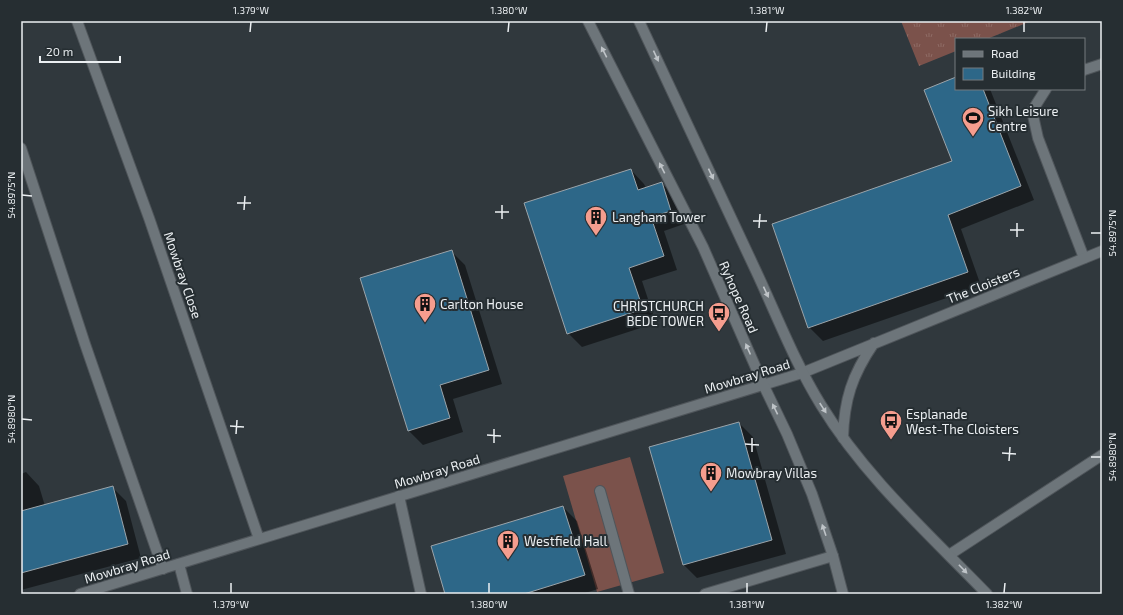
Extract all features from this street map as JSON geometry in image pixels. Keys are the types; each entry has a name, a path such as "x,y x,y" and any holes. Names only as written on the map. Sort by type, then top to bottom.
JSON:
{"street":[{"name":"Mowbray Close","path":"77,21 149,218 259,539"},
{"name":"Ryhope Road","path":"588,21 703,247 763,384 787,434 809,488 833,556 843,594"},
{"name":"Ryhope Road","path":"639,21 802,373 821,406 843,438 869,471 987,594"},
{"path":"1085,70 1102,64"},
{"path":"1045,90 1032,111 1038,138 1084,258"},
{"path":"21,148 88,352 162,569"},
{"name":"The Cloisters","path":"802,373 1102,251"},
{"path":"843,438 843,420 850,385 874,343"},
{"name":"Mowbray Road","path":"80,594 802,373"},
{"path":"949,555 1102,456"},
{"path":"600,491 629,594"},
{"path":"399,496 421,594"},
{"path":"706,594 833,556"},
{"path":"179,564 187,594"}],"green space":[{"path":"901,21 1031,21 989,38 955,38 955,51 919,66"},
{"path":"630,457 664,573 597,592 563,476"}],"building":[{"path":"955,77 955,90 983,90 1021,186 948,215 968,272 808,328 772,224 952,161 924,90"},
{"name":"Langham Tower","path":"631,169 638,190 662,182 671,211 651,217 664,256 629,268 643,309 567,334 524,203"},
{"name":"Carlton House","path":"452,250 489,370 440,385 450,418 408,431 360,278"},
{"name":"Mowbray Villas","path":"739,422 772,540 683,565 649,447"},
{"path":"113,486 128,544 21,573 21,511"},
{"name":"Westfield Hall","path":"563,506 585,575 524,594 445,594 431,546"}],"place":[{"name":"Sikh Leisure Centre","path":"973,138"},
{"name":"Langham Tower","path":"596,236"},
{"name":"Carlton House","path":"425,324"},
{"name":"CHRISTCHURCH BEDE TOWER","path":"719,332"},
{"name":"Esplanade West-The Cloisters","path":"891,440"},
{"name":"Mowbray Villas","path":"711,492"},
{"name":"Westfield Hall","path":"508,560"}]}
